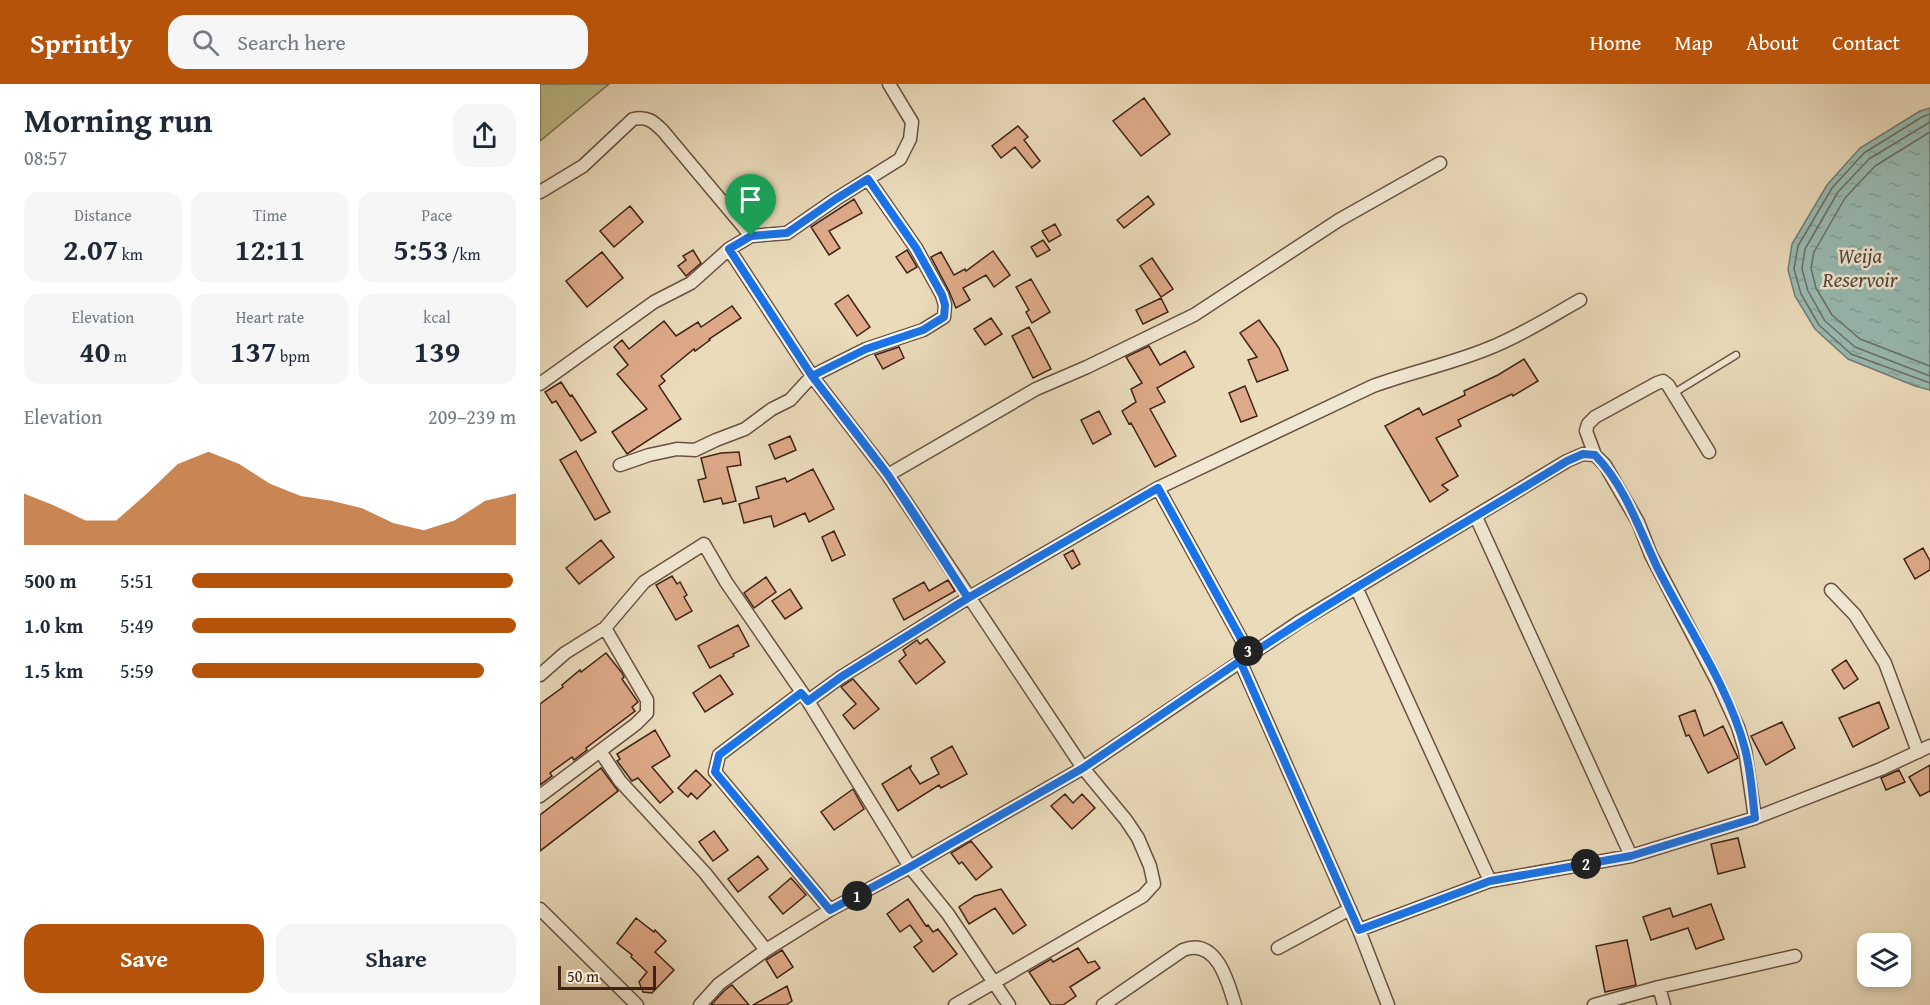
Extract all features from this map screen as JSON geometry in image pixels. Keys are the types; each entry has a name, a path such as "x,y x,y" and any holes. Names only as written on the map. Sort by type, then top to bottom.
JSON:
{"street":[{"path":"540,384 654,302 692,283 729,249 751,236 787,233 900,159 910,139 912,122 889,84"},
{"path":"540,192 583,166 633,118 643,117 652,120 663,131 751,236"},
{"path":"888,475 1036,389 1194,315 1339,220 1440,163"},
{"path":"620,465 676,449 696,450 745,429 772,409 790,400 812,376 866,349 923,330 944,317 945,305 942,295 916,248 868,179"},
{"path":"729,249 812,376 888,475 1083,768 1126,820 1138,838 1149,866 1154,884 1143,896 955,1005"},
{"path":"830,910 715,772 719,755 804,697 841,677 968,598 1158,488 1373,386 1407,373 1449,363 1520,334 1580,300"},
{"path":"1709,452 1673,393 1663,381 1595,417 1588,424 1586,431 1595,455 1605,465 1638,522 1676,604 1730,708 1745,750 1755,818"},
{"path":"700,1005 719,984 766,950 830,910 1083,768 1245,658 1356,587 1567,461 1583,454 1595,455"},
{"path":"1158,488 1245,658 1388,1005"},
{"path":"1476,517 1631,856"},
{"path":"540,675 565,653 605,628 644,582 704,544 726,582 804,697 910,867 948,914 1009,1005"},
{"path":"1356,587 1490,881"},
{"path":"1831,590 1855,615 1885,663 1918,752"},
{"path":"540,796 636,724 647,713 647,700 605,628"},
{"path":"1359,930 1490,881 1631,856 1755,818 1881,769 1930,746"},
{"path":"600,751 620,781 705,873 766,950"},
{"path":"540,909 637,1005"},
{"path":"1278,948 1350,909"},
{"path":"1103,1005 1183,950 1192,947 1201,947 1213,956 1226,977 1235,1005"},
{"path":"1594,1005 1659,987 1795,956"},
{"path":"1659,987 1664,1005"}],"lane":[{"path":"1673,393 1736,355"}],"green space":[{"path":"540,84 609,84 540,141"}],"water":[{"name":"Weija Reservoir","path":"1930,108 1930,390 1848,359 1815,329 1795,296 1788,270 1792,244 1827,185 1860,148 1920,111"}],"building":[{"path":"1144,98 1170,134 1141,156 1113,121"},
{"path":"1018,126 1028,137 1024,140 1040,161 1032,168 1015,147 1001,158 992,146"},
{"path":"1148,196 1154,204 1124,228 1117,220"},
{"path":"854,199 862,213 829,231 840,248 829,255 811,227"},
{"path":"630,206 643,222 614,247 600,231"},
{"path":"1055,224 1061,235 1049,242 1042,231"},
{"path":"1043,240 1050,250 1037,257 1031,247"},
{"path":"693,250 701,263 686,276 678,266 686,260 683,256"},
{"path":"907,250 917,267 907,273 896,257"},
{"path":"993,251 1010,275 994,287 986,275 963,288 970,300 956,308 931,257 941,252 954,275 965,269 966,271"},
{"path":"602,252 623,278 587,307 566,281"},
{"path":"1152,258 1173,289 1161,297 1140,266"},
{"path":"1031,279 1050,312 1032,323 1026,312 1029,310 1016,287"},
{"path":"848,295 870,327 857,336 835,304"},
{"path":"1161,298 1168,312 1143,324 1136,310"},
{"path":"732,306 741,318 695,351 694,349 661,376 665,381 659,386 681,419 627,454 612,432 647,409 617,374 628,365 614,347 622,340 629,349 664,321 676,336 698,322 701,327"},
{"path":"991,318 1002,334 985,345 974,329"},
{"path":"1259,320 1279,348 1288,370 1257,382 1248,360 1257,357 1240,333"},
{"path":"1029,327 1051,369 1033,378 1012,336"},
{"path":"1149,346 1160,365 1185,351 1194,367 1157,388 1165,402 1150,409 1176,456 1155,467 1122,411 1136,402 1131,389 1142,383 1126,357"},
{"path":"899,347 904,358 883,369 875,355"},
{"path":"1524,359 1538,381 1513,396 1512,394 1458,420 1461,426 1436,438 1458,476 1442,485 1448,490 1430,502 1385,426 1419,408 1423,415 1465,395 1464,391 1498,375"},
{"path":"561,382 596,432 581,441 556,401 552,403 545,392"},
{"path":"1245,386 1257,416 1241,422 1229,393"},
{"path":"1099,411 1111,434 1093,444 1081,420"},
{"path":"790,436 796,450 775,459 769,445"},
{"path":"576,451 610,512 595,520 560,460"},
{"path":"739,452 741,465 727,467 736,501 723,504 721,498 704,502 698,480 706,478 701,458 721,453"},
{"path":"813,469 834,509 809,522 805,513 774,527 771,516 744,523 739,504 759,498 756,487 785,478 787,482"},
{"path":"834,531 845,555 832,561 822,537"},
{"path":"601,540 614,557 579,584 566,568"},
{"path":"1923,548 1930,561 1930,570 1915,579 1904,559"},
{"path":"1073,550 1080,564 1072,569 1064,555"},
{"path":"672,576 677,584 680,582 687,595 684,597 692,611 676,620 656,585"},
{"path":"766,577 776,592 754,608 744,593"},
{"path":"948,580 955,591 904,620 893,599 924,582 929,591"},
{"path":"790,589 802,608 785,619 772,601"},
{"path":"738,625 749,646 710,668 698,646"},
{"path":"927,639 945,662 916,684 899,661 906,655 903,650 917,640 920,644"},
{"path":"606,653 622,673 624,677 622,679 638,702 632,707 635,711 586,748 587,750 574,760 572,757 550,773 552,776 540,785 540,704 563,687 562,685 580,670 581,672"},
{"path":"1846,660 1858,679 1844,689 1832,670"},
{"path":"720,675 733,694 705,712 693,693"},
{"path":"853,679 879,709 854,729 843,715 856,704 841,687"},
{"path":"1879,702 1889,728 1853,747 1839,718"},
{"path":"1695,710 1704,736 1723,726 1738,758 1708,773 1689,735 1686,736 1679,716"},
{"path":"1782,722 1795,748 1766,765 1751,736"},
{"path":"655,730 670,756 652,767 673,792 660,803 638,778 632,781 617,761 620,759 617,754"},
{"path":"952,746 967,774 941,788 939,785 898,811 882,784 911,766 910,769 920,784 939,774 931,758"},
{"path":"1930,765 1930,791 1920,796 1909,777"},
{"path":"601,768 618,791 540,851 540,815"},
{"path":"696,770 711,785 697,799 691,793 688,797 678,788"},
{"path":"1899,770 1905,782 1886,790 1881,778"},
{"path":"853,789 864,809 834,830 821,812"},
{"path":"1065,794 1073,803 1082,794 1095,808 1072,829 1051,806"},
{"path":"714,831 728,850 713,861 699,842"},
{"path":"1738,838 1745,867 1718,874 1711,844"},
{"path":"971,841 992,867 976,880 962,862 959,864 951,853"},
{"path":"758,856 768,869 738,892 728,879"},
{"path":"791,878 806,895 783,914 769,897"},
{"path":"1001,889 1026,925 1013,934 995,908 969,924 959,907 975,896"},
{"path":"908,899 926,926 928,925 933,932 938,929 957,954 933,972 914,947 922,941 910,925 900,932 887,914"},
{"path":"1711,904 1724,939 1696,949 1688,928 1651,940 1643,917 1670,908 1673,917"},
{"path":"636,918 654,932 655,930 666,941 655,952 674,970 652,993 643,992 639,982 647,972 617,943"},
{"path":"1627,940 1636,985 1605,992 1596,946"},
{"path":"1078,948 1088,963 1095,961 1100,968 1070,987 1076,996 1063,1005 1051,1005 1029,972 1051,959 1053,962"},
{"path":"782,950 793,967 777,978 766,960"},
{"path":"732,985 749,1005 711,1005 725,990"},
{"path":"787,986 792,1001 786,1005 753,1005"}],"route":[{"path":"751,236 729,249 812,376 888,475 968,598 841,677 808,701 801,693 719,755 715,772 830,910 1083,768 1240,661 1359,930 1490,881 1631,856 1755,818 1745,750 1730,708 1676,604 1638,522 1605,465 1595,455 1583,454 1567,461 1356,587 1250,655 1158,488 968,598 928,536 888,475 850,425 812,376 866,349 923,330 944,317 945,305 942,295 916,248 868,179 787,233 751,236"}]}
